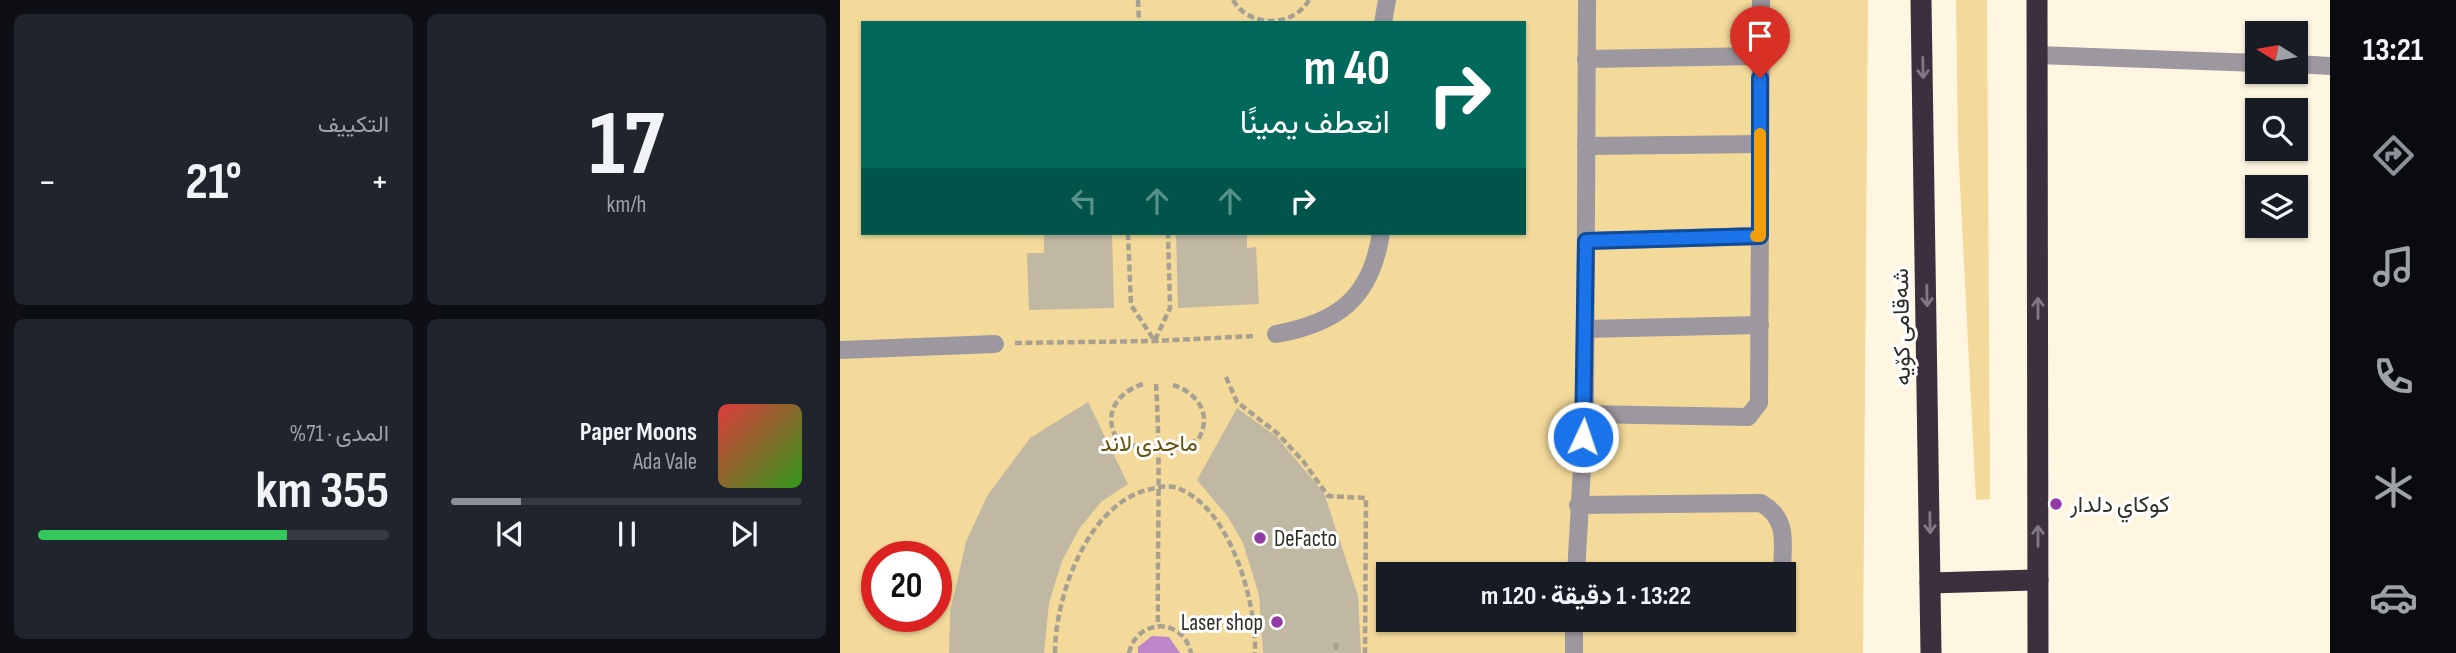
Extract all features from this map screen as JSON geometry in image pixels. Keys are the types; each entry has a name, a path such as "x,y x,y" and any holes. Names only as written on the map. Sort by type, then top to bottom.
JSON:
{"highway":[{"name":"شەقامی کۆیە","path":"1921,0 1931,653"},
{"path":"2037,0 2038,653"},
{"path":"1930,583 2038,580"}],"street":[{"path":"1384,21 1387,0"},
{"path":"1576,562 1585,414 1587,0"},
{"path":"1585,414 1748,417 1759,403 1761,0"},
{"path":"2037,55 2245,63"},
{"path":"1586,59 1760,56"},
{"path":"2308,65 2330,66"},
{"path":"1586,146 1760,144"},
{"path":"1276,334 1313,327 1345,307 1369,278 1380,235"},
{"path":"1586,241 1760,236"},
{"path":"1585,329 1760,325"},
{"path":"840,350 995,344"},
{"path":"1578,505 1761,503 1773,510 1782,523 1782,562"},
{"path":"1574,632 1574,653"}],"path":[{"path":"1138,0 1139,21"},
{"path":"1233,0 1238,8 1259,20 1284,20 1304,8 1309,0"},
{"path":"1128,235 1131,305 1155,341"},
{"path":"1155,341 1170,308 1168,235"},
{"path":"995,344 1155,341 1276,334"},
{"path":"1226,377 1237,402 1277,433 1303,461 1328,496 1366,498 1365,653"},
{"path":"1143,384 1122,395 1112,410 1110,421 1117,439 1149,451"},
{"path":"1156,384 1161,451 1157,488 1158,626"},
{"path":"1170,452 1198,440 1205,421 1200,402 1194,395 1172,385"},
{"path":"1055,653 1062,604 1084,544 1102,521 1126,498 1157,488 1176,487 1197,500 1216,522 1236,554 1249,588 1255,653"},
{"path":"1129,653 1132,640 1149,626 1171,626 1188,640 1191,653"},
{"path":"1336,643 1336,653"}],"green space":[{"name":"ماجدی لاند","path":"840,0 1868,0 1863,653 840,653"},
{"path":"1956,0 1987,0 1990,499 1976,500 1958,145"}],"shaded area":[{"path":"1152,636 1169,637 1180,653 1138,653 1138,647"}],"building":[{"path":"1044,235 1112,235 1114,308 1029,310 1027,253 1044,253"},
{"path":"1176,235 1247,235 1247,248 1256,247 1259,304 1178,308"},
{"path":"1088,402 1128,484 1101,502 1079,529 1062,561 1049,603 1044,653 949,653 952,604 966,542 987,496 1030,438"},
{"path":"1237,408 1276,436 1324,493 1358,596 1361,653 1263,653 1259,595 1243,543 1228,517 1197,480"}],"slow traffic":[{"path":"1756,236 1760,236 1760,134"}],"place":[{"name":"كوكاي دلدار","path":"2056,504"},
{"name":"DeFacto","path":"1260,538"},
{"name":"Laser shop","path":"1277,622"}],"route":[{"path":"1583,437 1586,241 1760,236 1760,78"}]}
